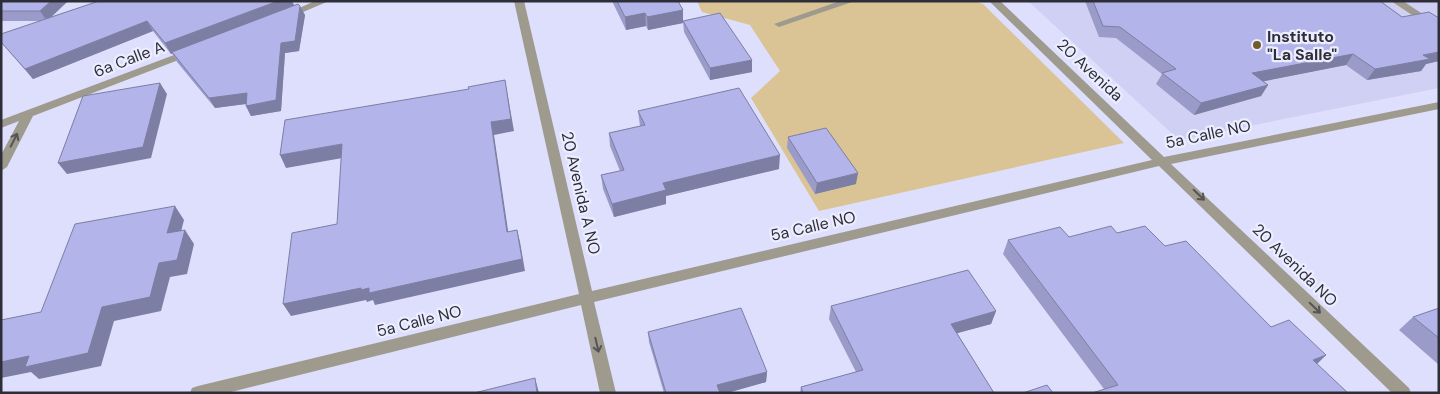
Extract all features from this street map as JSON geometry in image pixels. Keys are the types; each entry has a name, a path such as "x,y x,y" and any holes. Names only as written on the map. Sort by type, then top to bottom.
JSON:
{"street":[{"path":"278,19 324,1"},
{"name":"20 Avenida A NO","path":"519,1 608,393"},
{"path":"778,24 850,1"},
{"name":"20 Avenida","path":"994,1 1164,162"},
{"path":"1396,1 1439,30"},
{"name":"6a Calle A","path":"1,124 204,47"},
{"name":"5a Calle NO","path":"198,393 586,298 1164,162 1439,105"},
{"path":"1,167 28,114"},
{"name":"20 Avenida NO","path":"1164,162 1403,393"}],"shaded area":[{"path":"697,1 974,1 983,4 1124,143 819,211 751,98 780,71 750,25 702,12"},
{"name":"Instituto \"La Salle\"","path":"1028,1 1439,1 1439,88 1179,140"}],"building":[{"path":"1,1 51,1 40,11 1,11"},
{"path":"99,1 278,1 165,43 147,21 25,69 1,42 1,34"},
{"path":"617,1 678,1 683,10 647,17 645,13 625,17"},
{"path":"1093,1 1380,1 1402,17 1429,12 1439,18 1439,52 1423,55 1430,59 1375,69 1353,54 1252,73 1268,85 1201,103 1162,73 1176,69 1120,27 1103,26"},
{"path":"298,4 300,6 295,41 281,43 276,100 246,106 247,93 209,98 172,52"},
{"path":"720,13 752,60 710,68 683,21"},
{"path":"505,80 511,119 491,122 507,232 517,230 522,259 369,293 369,288 361,290 361,288 283,304 292,233 337,224 342,144 280,155 285,120 469,89 468,87"},
{"path":"160,83 143,147 58,163 83,96"},
{"path":"739,88 780,155 663,183 666,190 612,204 601,175 624,170 609,133 645,125 638,111"},
{"path":"826,128 858,173 817,183 788,137"},
{"path":"175,206 167,233 185,230 177,260 159,263 150,297 102,307 88,353 25,367 29,356 1,362 1,320 41,312 75,224"},
{"path":"1111,226 1117,233 1145,226 1165,246 1186,241 1271,327 1289,320 1326,355 1313,360 1348,393 1092,393 1118,385 1008,240 1060,227 1069,237"},
{"path":"968,270 996,311 951,324 994,393 803,393 801,387 863,370 831,306"},
{"path":"741,308 767,372 717,385 720,393 666,393 648,332"},
{"path":"1439,308 1439,338 1413,317"},
{"path":"535,378 537,393 474,393"},
{"path":"1047,385 1053,393 1023,393"}],"place":[{"name":"Instituto \"La Salle\"","path":"1257,45"}]}
